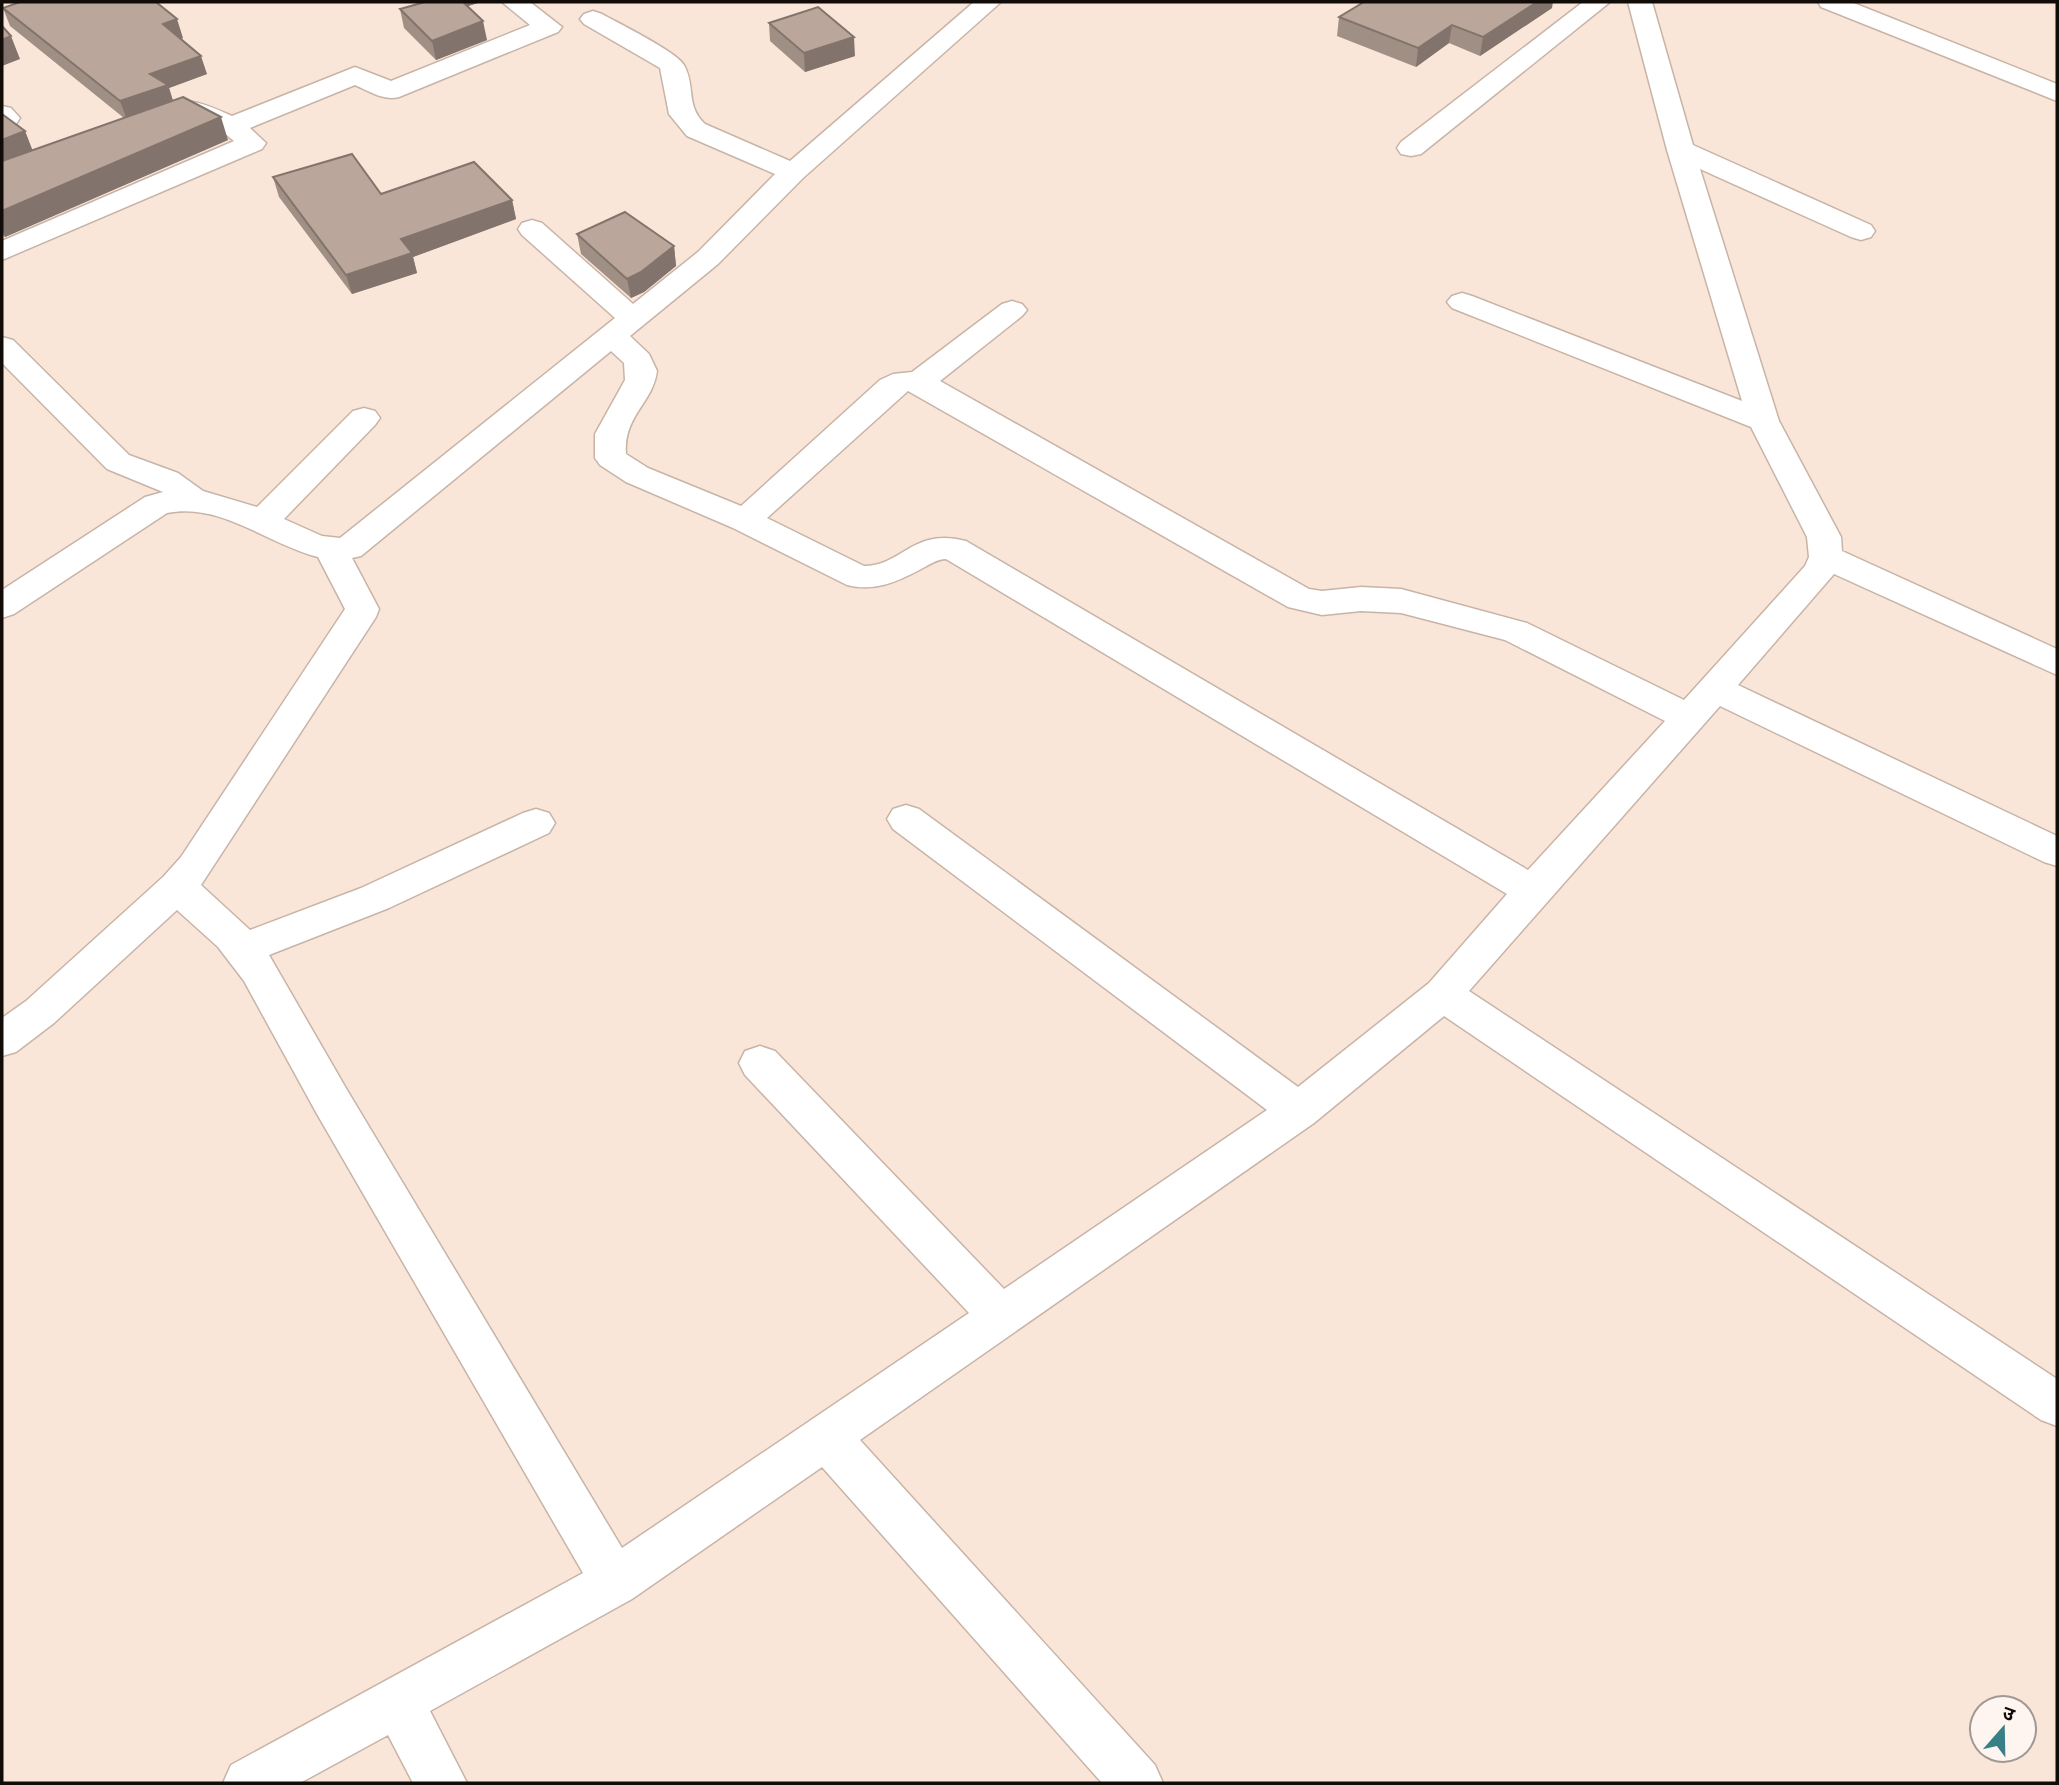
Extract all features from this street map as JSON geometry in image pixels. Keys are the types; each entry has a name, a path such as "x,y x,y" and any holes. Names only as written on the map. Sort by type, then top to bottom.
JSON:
{"street":[{"path":"232,126 355,75 390,91 549,27 514,2"},
{"path":"2,346 118,461 167,480 191,497 263,520 331,551 343,551 357,543 708,258 793,172 989,2"},
{"path":"1411,148 1598,2"},
{"path":"249,1783 615,1582 1299,1111 1443,994 1531,890 1716,689 1818,572 1826,557 1824,537 1763,421 1681,150 1640,2"},
{"path":"1830,2 2057,93"},
{"path":"1870,18 1893,2"},
{"path":"593,19 671,64 677,74 679,107 683,120 793,172"},
{"path":"2,251 252,143 232,126 192,108 154,121"},
{"path":"1681,150 1861,231"},
{"path":"532,229 623,329 642,369 640,386 612,427 609,443 611,458 637,475 745,520 846,572 868,578 887,574 941,547 954,549 1531,890"},
{"path":"1462,302 1763,421"},
{"path":"919,382 1012,310"},
{"path":"745,520 891,387 904,381 919,382 1300,598 1322,603 1361,599 1401,601 1515,631 1689,718"},
{"path":"263,520 364,418"},
{"path":"2,606 157,504 169,499 191,497"},
{"path":"2,1040 40,1012 177,887 206,850 362,610 331,551"},
{"path":"1826,557 2057,663"},
{"path":"1716,689 2057,852"},
{"path":"906,819 1299,1111"},
{"path":"243,948 375,898 536,823"},
{"path":"177,887 243,948 258,970 332,1102 615,1582"},
{"path":"1443,994 2057,1405"},
{"path":"760,1063 1000,1315"},
{"path":"825,1436 1137,1783"},
{"path":"398,1702 441,1783"}],"building":[{"path":"20,2 156,2 177,19 163,24 201,56 150,74 168,85 120,101 3,8"},
{"path":"425,2 463,2 483,21 432,41 400,9"},
{"path":"1364,2 1537,2 1483,37 1452,25 1418,48 1339,17"},
{"path":"818,7 854,37 804,53 769,23"},
{"path":"2,26 11,36 2,40"},
{"path":"183,97 221,117 2,211 2,161"},
{"path":"2,114 25,131 2,140"},
{"path":"352,154 381,194 474,162 512,200 401,239 412,253 346,275 273,177"},
{"path":"625,212 674,246 641,272 627,279 577,234"}]}
